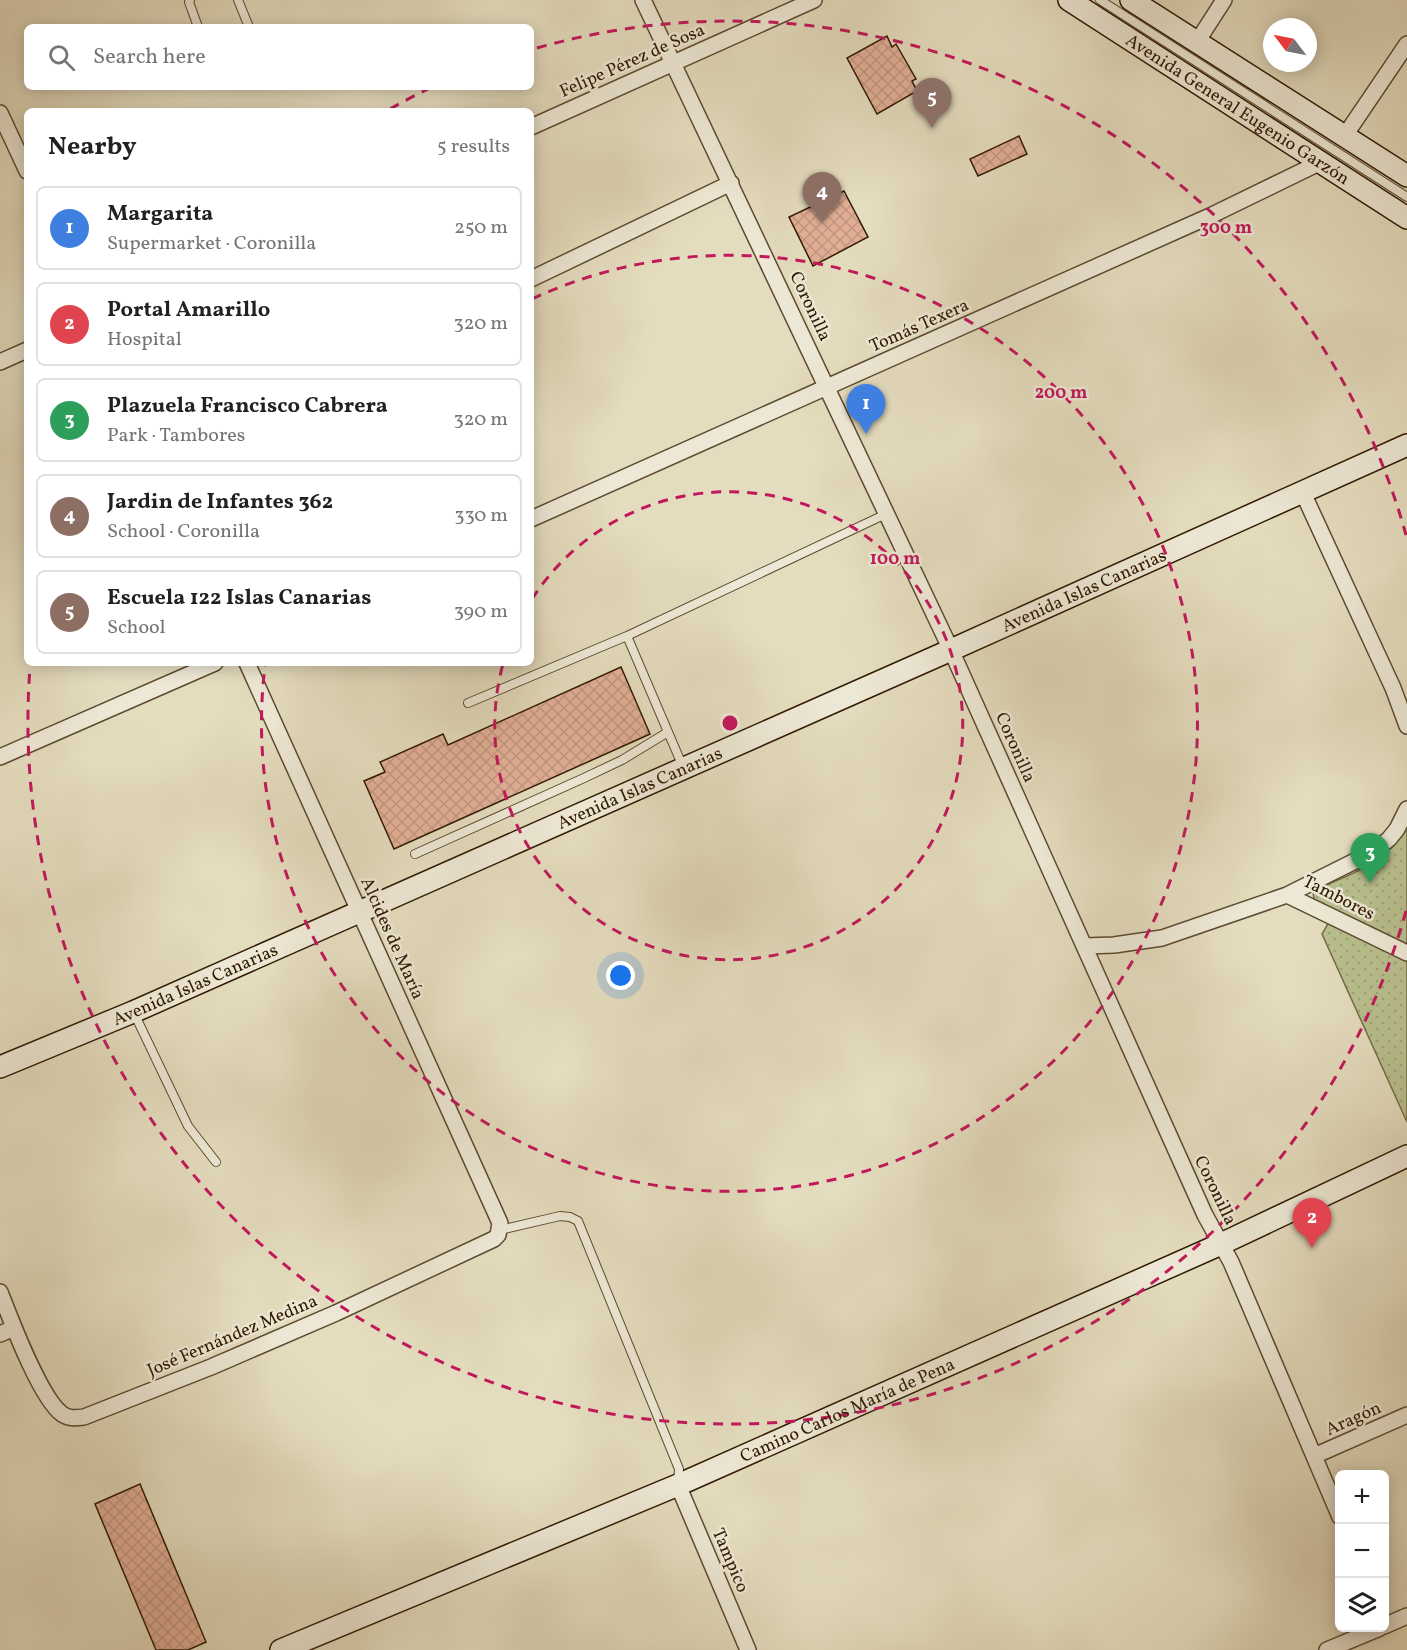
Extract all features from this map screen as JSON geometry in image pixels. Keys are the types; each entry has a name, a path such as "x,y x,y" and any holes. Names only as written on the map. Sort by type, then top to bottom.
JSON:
{"street":[{"name":"Coronilla","path":"643,0 951,650 1200,1205 1231,1262 1335,1505"},
{"name":"Felipe Pérez de Sosa","path":"534,126 814,0"},
{"name":"Avenida General Eugenio Garzón","path":"1069,0 1407,218"},
{"name":"Avenida General Eugenio Garzón","path":"1131,0 1407,176"},
{"path":"1197,42 1224,0"},
{"path":"1344,137 1407,44"},
{"path":"0,113 24,165"},
{"name":"Tomás Texera","path":"534,518 1210,216 1321,162"},
{"path":"534,275 731,183"},
{"path":"0,362 24,351"},
{"name":"Avenida Islas Canarias","path":"0,1067 133,1012 1304,493 1407,445"},
{"path":"1304,493 1393,688 1407,726"},
{"path":"0,757 208,666"},
{"name":"Alcides de María","path":"248,666 500,1223 500,1230"},
{"path":"1393,688 1407,695"},
{"name":"Tambores","path":"1287,895 1372,852 1389,839 1407,809"},
{"path":"1084,946 1114,945 1162,938 1287,895"},
{"name":"Tambores","path":"1287,895 1407,953"},
{"name":"Camino Carlos María de Pena","path":"288,1649 678,1485 1221,1244 1407,1156"},
{"name":"José Fernández Medina","path":"0,1292 7,1331 53,1406 68,1417 84,1417 211,1367 336,1313 494,1239 500,1230"},
{"name":"Aragón","path":"1314,1456 1407,1415"},
{"name":"Tampico","path":"678,1485 748,1650"},
{"path":"1389,1623 1407,1616"},
{"path":"1327,1650 1370,1632"}],"lane":[{"path":"190,0 197,24"},
{"path":"237,0 248,24"},
{"name":"Avenida General Eugenio Garzón","path":"1100,0 1407,197"},
{"path":"468,703 627,636 886,514"},
{"path":"627,636 683,768"},
{"path":"415,854 622,760 668,732"},
{"path":"133,1012 188,1126 216,1162"},
{"path":"500,1230 560,1216 578,1221 679,1468 678,1485"}],"green space":[{"path":"1407,825 1407,950 1314,899 1313,892 1357,872 1379,858 1399,838"},
{"path":"1329,922 1407,960 1407,1122 1322,934"}],"building":[{"path":"887,36 892,47 896,44 916,79 912,81 917,91 877,114 847,58"},
{"path":"1019,136 1027,154 978,176 970,159"},
{"path":"844,191 868,237 813,266 789,217"},
{"path":"621,667 650,734 394,849 364,781 385,772 380,762 443,734 448,745"},
{"path":"140,1484 206,1642 188,1650 156,1650 95,1504"}],"place":[{"name":"Escuela 122 Islas Canarias","path":"932,128"},
{"name":"Jardin de Infantes 362","path":"822,222"},
{"name":"Margarita","path":"866,434"},
{"name":"Plazuela Francisco Cabrera","path":"1370,883"},
{"name":"Portal Amarillo","path":"1312,1248"}]}
